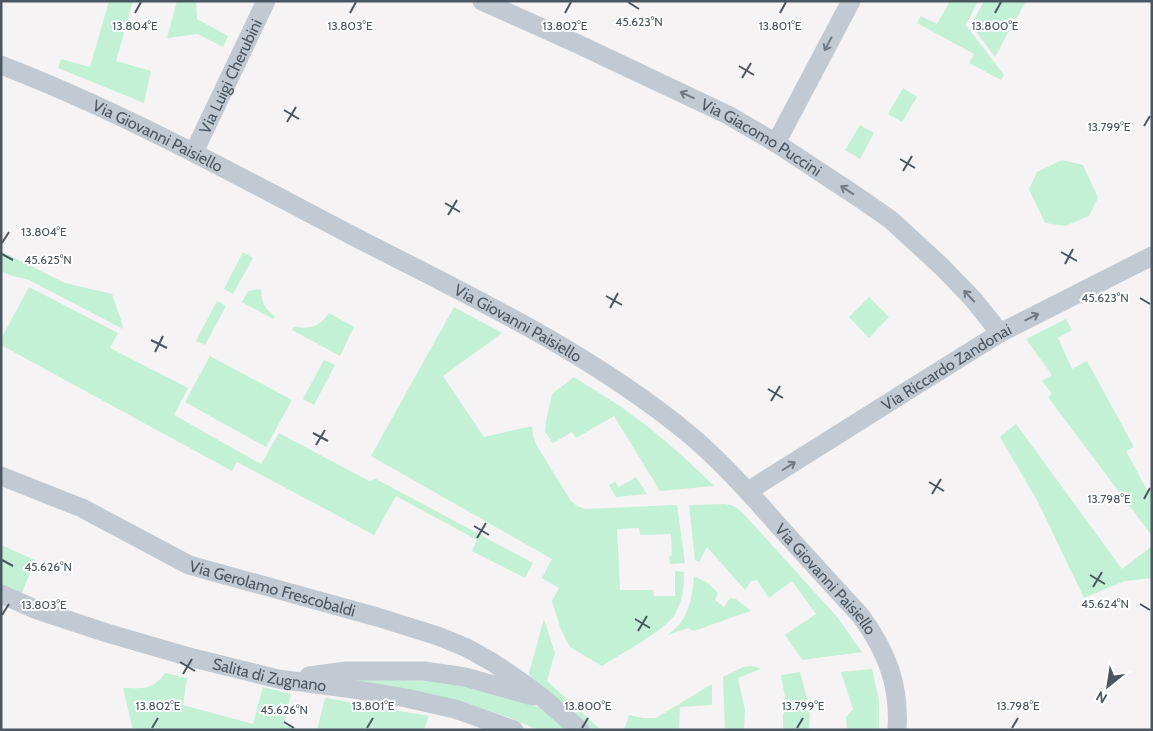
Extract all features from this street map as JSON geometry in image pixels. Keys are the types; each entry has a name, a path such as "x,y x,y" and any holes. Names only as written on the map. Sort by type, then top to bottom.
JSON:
{"street":[{"name":"Via Luigi Cherubini","path":"194,152 266,1"},
{"name":"Via Giacomo Puccini","path":"482,1 580,44 728,114 776,143 858,196 891,220 941,266 1000,333"},
{"path":"776,143 851,1"},
{"name":"Via Giovanni Paisiello","path":"1,65 99,105 194,152 506,316 604,372 643,398 693,438 748,490 861,616 886,657 897,701 897,730"},
{"name":"Via Riccardo Zandonai","path":"748,490 785,469 1000,333 1152,256"},
{"name":"Via Gerolamo Frescobaldi","path":"1,476 82,508 189,565 377,617 438,636 467,648 492,662 544,698 580,730"},
{"name":"Salita di Zugnano","path":"1,594 37,610 193,658 278,679 406,698 455,709 514,730"},
{"name":"Via Gerolamo Frescobaldi","path":"278,679 346,671 424,671 465,677 544,698"}],"green space":[{"path":"109,1 133,1 116,61 151,71 144,103 58,68 61,59 90,67"},
{"path":"177,1 196,1 197,19 228,36 223,47 198,34 167,38"},
{"path":"950,1 978,1 966,25 1004,75 1001,80 969,63 974,54 917,23 921,16 937,24"},
{"path":"984,1 1026,1 1017,18 1014,18 995,57 971,25"},
{"path":"903,88 917,97 902,122 888,114"},
{"path":"860,125 874,133 860,159 845,150"},
{"path":"1062,160 1083,165 1098,198 1089,216 1065,226 1045,223 1029,189 1037,172"},
{"path":"1,251 65,283 112,294 123,329 29,280 1,271"},
{"path":"243,252 253,258 233,294 224,289"},
{"path":"29,287 118,333 110,348 188,388 174,415 261,464 279,433 369,481 376,479 533,563 525,578 472,551 477,540 396,496 374,535 237,462 232,471 1,345 1,339"},
{"path":"261,289 264,304 275,316 273,319 242,302 248,291"},
{"path":"869,297 889,317 869,338 849,317"},
{"path":"217,301 226,306 205,345 196,341"},
{"path":"454,307 502,333 443,376 484,437 532,426 537,446 571,501 585,509 677,505 685,563 670,564 669,557 672,555 671,534 640,535 639,528 617,529 620,590 653,590 654,596 675,596 675,571 684,572 684,583 678,609 670,621 662,628 602,666 570,647 561,630 552,601 559,588 542,578 552,559 371,456"},
{"path":"329,313 354,327 340,356 292,330 294,327 305,328 314,326"},
{"path":"1066,319 1072,330 1058,338 1072,369 1087,361 1134,447 1126,451 1147,490 1152,489 1152,536 1048,397 1052,394 1042,381 1052,375 1026,339"},
{"path":"210,356 292,400 266,447 185,402"},
{"path":"324,360 335,365 314,405 303,399"},
{"path":"574,377 620,406 645,425 714,486 660,491 614,416 576,438 572,432 553,443 545,432 552,394"},
{"path":"1016,424 1122,569 1152,546 1152,578 1125,581 1084,598 1038,502 1000,437"},
{"path":"636,477 647,494 616,497 609,485 615,482 619,487"},
{"path":"725,504 734,506 742,512 838,618 862,652 802,660 785,635 816,614 792,581 769,598 757,580 751,581 745,590 707,547 699,562 695,560 689,505"},
{"path":"1,545 35,560 22,593 1,584"},
{"path":"694,576 708,583 718,593 715,600 724,607 730,598 736,599 750,610 749,612 694,631 688,628 668,635 679,625 686,614 692,595"},
{"path":"544,619 555,653 547,681 601,730 591,730 531,678 529,673"},
{"path":"754,666 761,669 738,678 745,710 744,730 725,730 723,677 743,667"},
{"path":"872,669 879,700 879,730 847,730 846,717 853,709 841,672"},
{"path":"800,672 810,710 809,730 783,730 783,714 787,708 781,675"},
{"path":"165,673 187,678 183,705 253,724 263,687 291,694 284,725 301,730 133,730 123,688 151,686"},
{"path":"341,679 440,681 488,691 543,709 567,730 538,730 511,718 456,701"},
{"path":"712,684 712,705 680,707 679,730 621,730 625,727 629,715 656,718"},
{"path":"325,698 429,716 424,730 317,730"}]}
